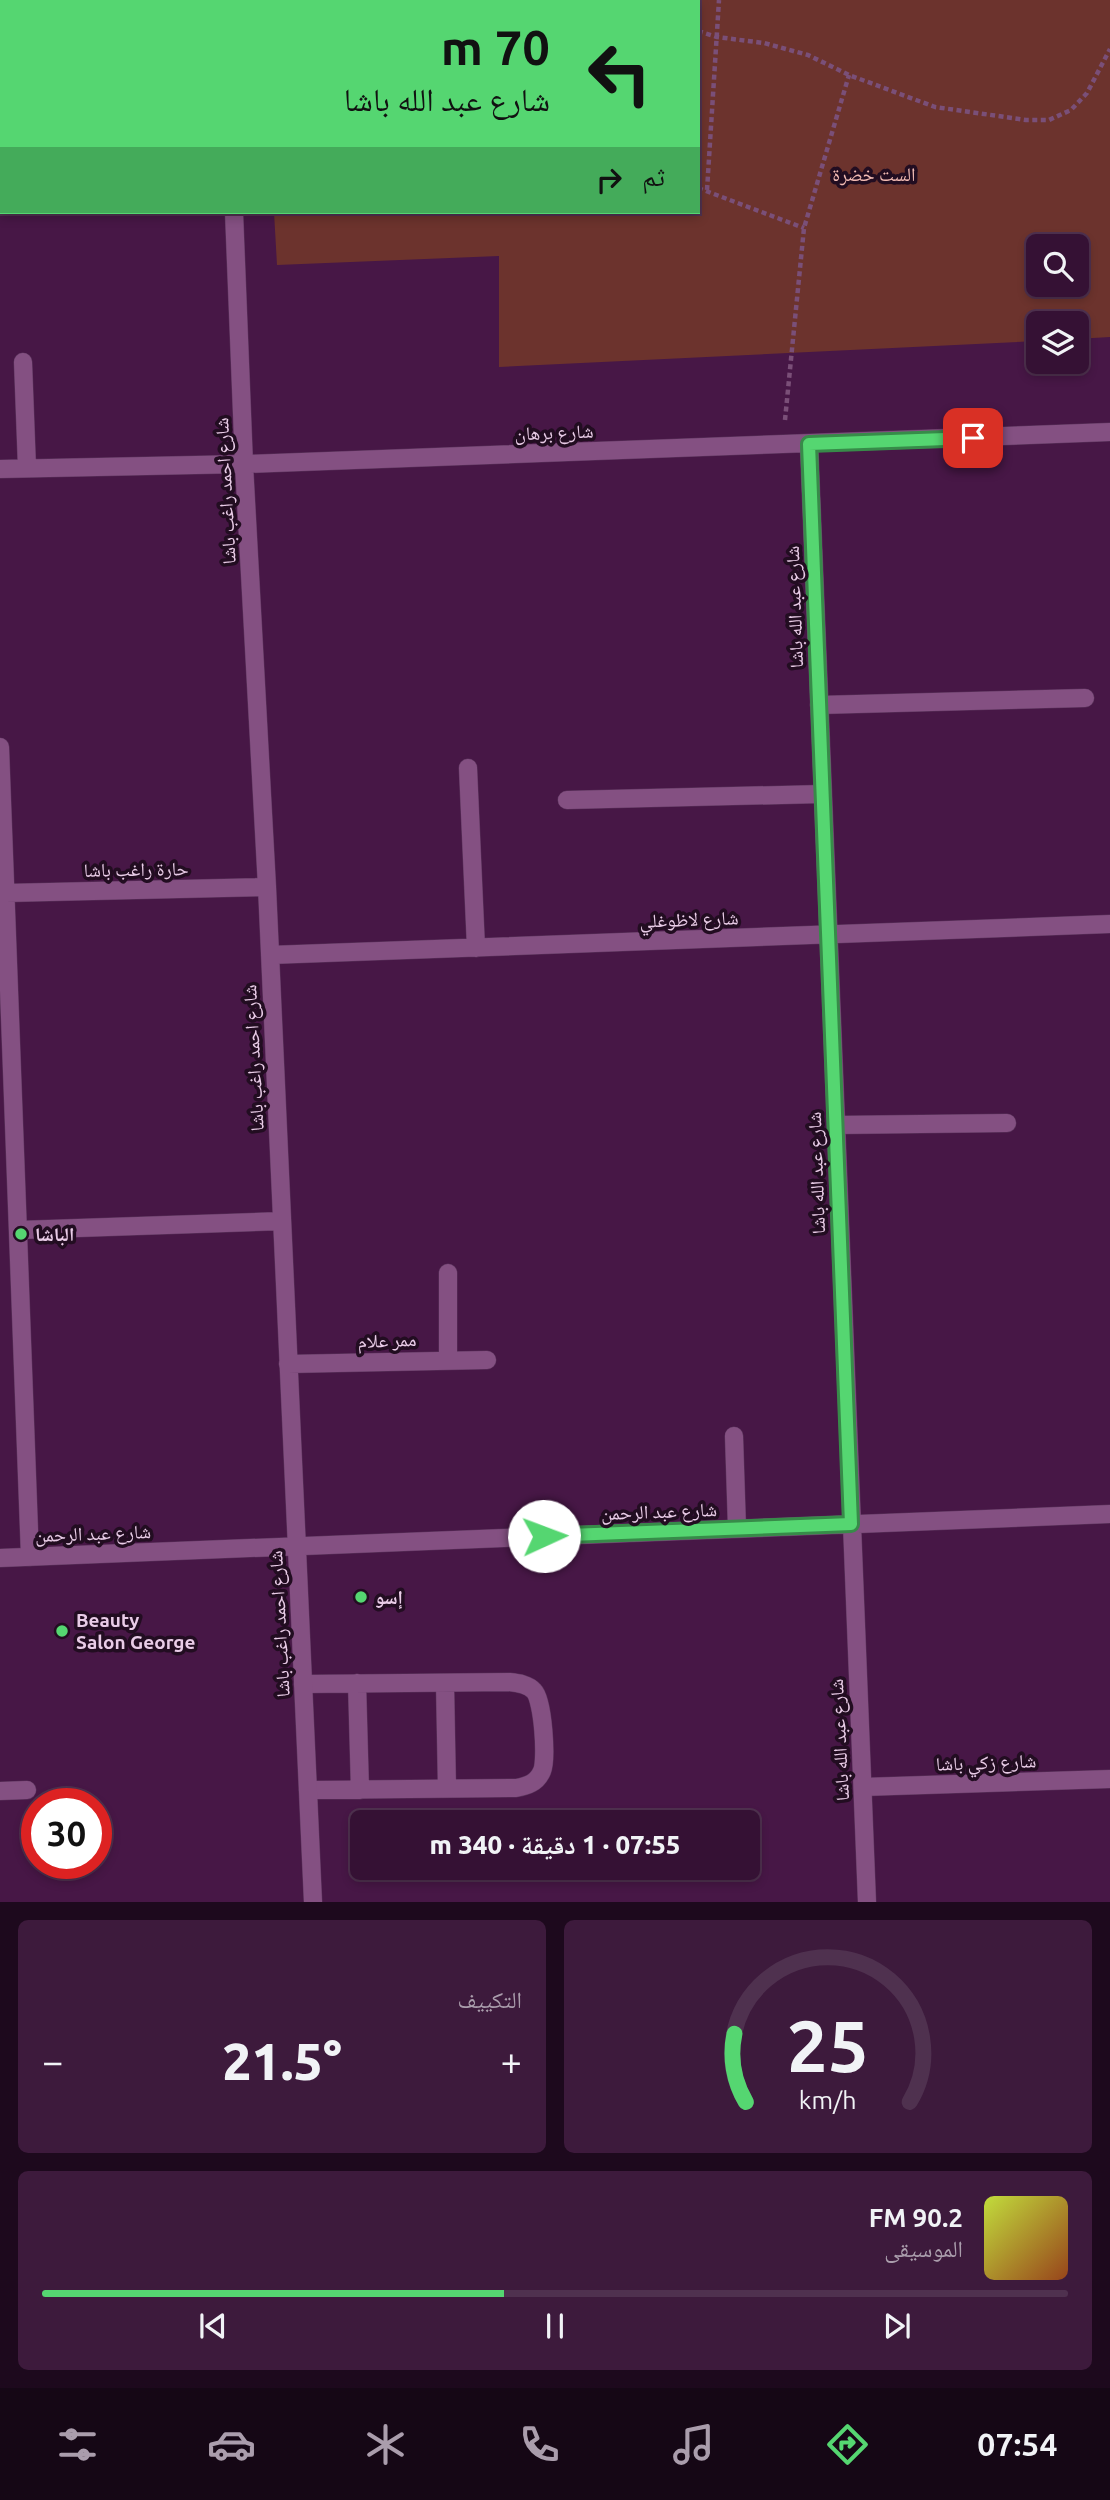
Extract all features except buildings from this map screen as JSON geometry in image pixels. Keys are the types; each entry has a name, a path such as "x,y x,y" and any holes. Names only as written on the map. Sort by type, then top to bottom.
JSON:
{"street":[{"name":"شارع احمد راغب باشا","path":"234,214 313,1902"},
{"path":"23,362 27,468"},
{"name":"شارع برهان","path":"0,469 244,464 1110,432"},
{"name":"شارع عبد الله باشا","path":"809,444 867,1902"},
{"path":"818,705 1086,698"},
{"path":"0,747 30,1557"},
{"path":"468,768 476,948"},
{"path":"567,800 822,794"},
{"name":"حارة راغب باشا","path":"6,893 267,887"},
{"name":"شارع لاظوغلي","path":"270,955 1110,924"},
{"path":"836,1125 1007,1123"},
{"path":"19,1230 282,1221"},
{"path":"448,1273 448,1359"},
{"name":"ممر علام","path":"288,1364 487,1360"},
{"path":"734,1436 737,1528"},
{"name":"شارع عبد الرحمن","path":"0,1558 1110,1514"},
{"path":"303,1684 509,1682 522,1684 534,1691 541,1703 543,1769 537,1779 527,1786 308,1790"},
{"path":"358,1683 360,1790"},
{"path":"445,1683 447,1789"},
{"name":"شارع زكي باشا","path":"863,1787 1110,1779"},
{"path":"0,1791 21,1790"}],"path":[{"path":"707,190 719,0"},
{"path":"700,32 716,37 764,43 808,55 849,75 935,107 1026,120 1049,120 1071,110 1087,93 1109,53"},
{"path":"782,445 804,228 849,75"},
{"path":"700,188 804,228"}],"green space":[{"name":"الست خضرة","path":"700,0 1110,0 1110,337 1089,338 1089,311 1026,311 1026,342 499,367 499,256 277,265 274,214 700,214"}],"place":[{"name":"الباشا","path":"21,1234"},
{"name":"إسو","path":"361,1597"},
{"name":"Beauty Salon George","path":"62,1631"}],"route":[{"path":"544,1536 851,1524 809,444 973,438"}]}
